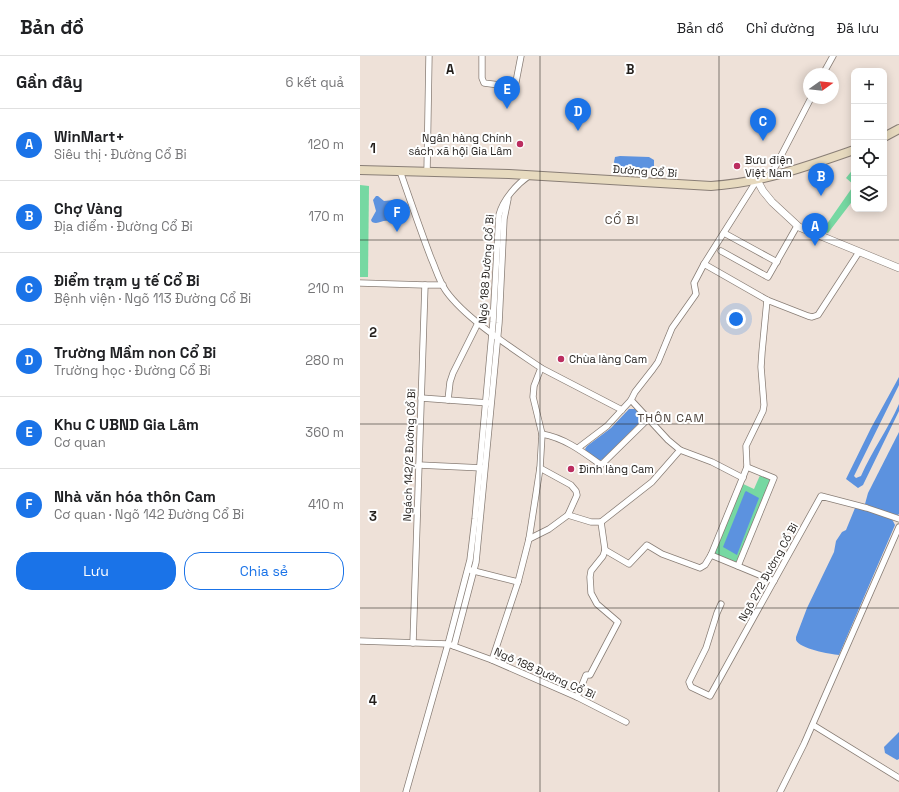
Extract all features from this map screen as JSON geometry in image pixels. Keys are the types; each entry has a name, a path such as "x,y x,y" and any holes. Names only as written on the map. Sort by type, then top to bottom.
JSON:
{"main road":[{"path":"887,135 899,129"},
{"name":"Đường Cổ Bi","path":"360,170 530,175 705,186 724,185 770,177 851,151"}],"street":[{"path":"427,172 428,56"},
{"path":"482,56 482,78 484,83 515,87 521,56"},
{"path":"826,68 832,56"},
{"path":"770,177 808,104"},
{"path":"400,171 427,247 443,286 456,302 478,323 541,368 622,410"},
{"path":"508,197 530,175"},
{"path":"757,180 763,192 797,226 899,268"},
{"path":"578,448 607,426 631,400 635,392 656,366 672,328 696,294 694,284 704,264 757,180"},
{"name":"Ngõ 188 Đường Cổ Bi","path":"508,197 503,203 499,215 488,403 482,468 481,521 471,570 451,645 492,660 577,697 626,722"},
{"name":"Ngõ 188 Đường Cổ Bi","path":"488,403 497,337 504,219 508,197"},
{"path":"721,251 768,277 797,226"},
{"path":"724,232 777,262"},
{"path":"704,264 767,300 810,316 818,315 822,312 859,252"},
{"path":"360,283 443,286"},
{"name":"Ngách 142/2 Đường Cổ Bi","path":"413,643 425,285"},
{"path":"605,550 629,564 646,545 662,554 700,568 705,565 711,555 743,478 747,467 746,446 763,412 764,405 761,367 767,300"},
{"path":"448,400 453,372 478,323"},
{"path":"492,660 518,582 529,539 540,468 542,434 533,397 534,386 541,368"},
{"path":"421,398 488,403"},
{"path":"631,400 668,440 680,450 712,462 743,478"},
{"path":"542,434 558,438 578,448 601,465 648,419"},
{"path":"568,515 591,522 601,522 652,482 680,450"},
{"path":"419,465 482,468"},
{"path":"738,566 774,478 747,467"},
{"path":"529,539 549,529 568,515 577,495 576,490 571,484 540,468"},
{"name":"Ngõ 272 Đường Cổ Bi","path":"721,604 716,613 706,648 689,681 690,686 710,696 821,496 867,508 899,519"},
{"path":"577,697 586,675 590,675 618,622 597,604 591,593 591,571 603,556 605,550 601,522"},
{"path":"780,792 813,725 899,527"},
{"path":"711,555 774,581"},
{"path":"471,570 518,582"},
{"path":"360,641 451,645 406,792"},
{"path":"813,725 899,778"}],"green space":[{"path":"851,172 851,182 846,178"},
{"path":"360,185 369,186 368,277 360,277"},
{"path":"851,189 851,203 828,233 822,231"},
{"path":"761,473 774,478 738,566 711,555 741,483 754,489"}],"water":[{"path":"615,157 649,157 654,160 654,166 646,170 630,170 616,167 614,162"},
{"path":"376,196 384,201 394,200 393,211 400,220 400,223 395,224 390,221 376,223 372,222 371,220 376,211 373,200"},
{"path":"899,377 899,385 854,476 856,478 861,476 899,404 899,411 863,485 858,488 846,479 871,428"},
{"path":"629,409 635,409 641,416 642,420 603,459 599,461 586,451 585,449 587,446 611,428"},
{"path":"899,432 898,515 888,513 865,504 868,493"},
{"path":"746,491 759,498 737,555 723,547"},
{"path":"855,508 861,508 892,519 895,525 839,655 829,654 803,646 796,640 796,637 807,608 834,552 836,541 842,532 846,530"},
{"path":"899,732 899,759 897,760 885,753 884,747"}],"place":[{"name":"Khu C UBND Gia Lâm","path":"507,109"},
{"name":"Trường Mầm non Cổ Bi","path":"578,131"},
{"name":"Điểm trạm y tế Cổ Bi","path":"763,141"},
{"name":"Ngân hàng Chính sách xã hội Gia Lâm","path":"520,144"},
{"name":"Bưu điện Việt Nam","path":"737,166"},
{"name":"Chợ Vàng","path":"821,196"},
{"name":"Nhà văn hóa thôn Cam","path":"397,232"},
{"name":"WinMart+","path":"815,246"},
{"name":"Chùa làng Cam","path":"561,359"},
{"name":"Đình làng Cam","path":"571,469"}],"district":[{"name":"CỔ BI","path":"622,220"},
{"name":"THÔN CAM","path":"671,418"}]}
